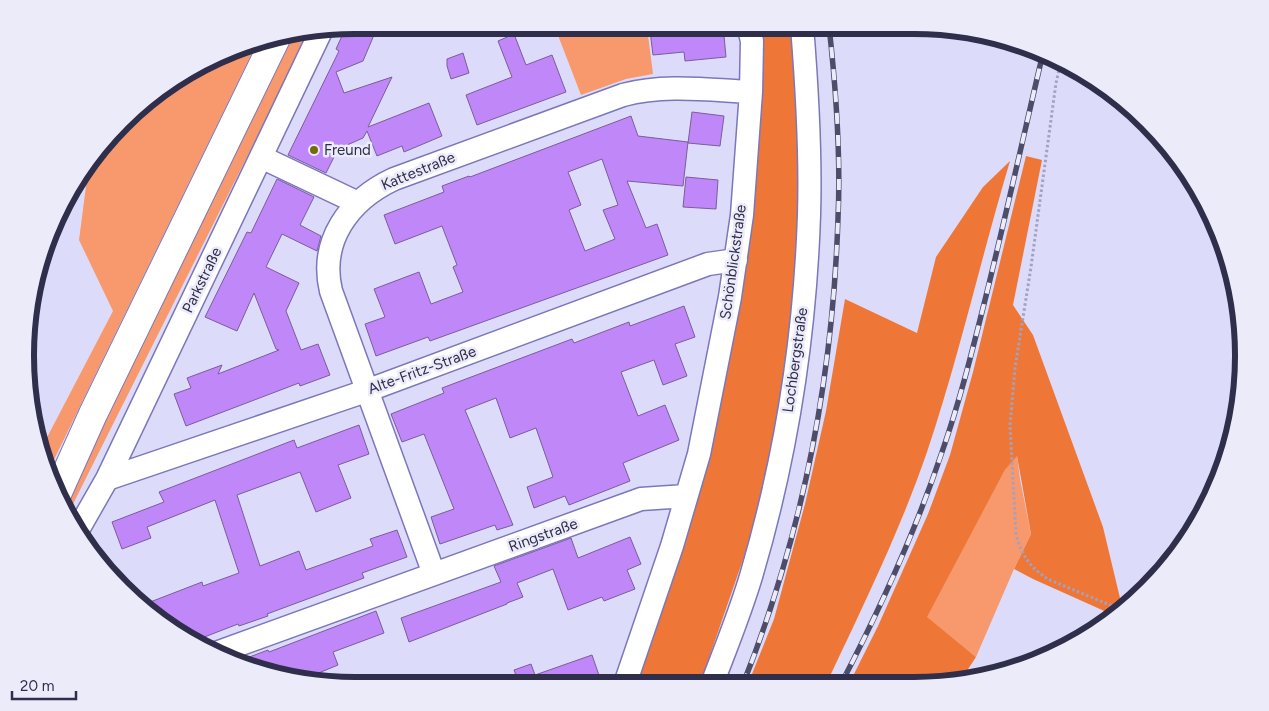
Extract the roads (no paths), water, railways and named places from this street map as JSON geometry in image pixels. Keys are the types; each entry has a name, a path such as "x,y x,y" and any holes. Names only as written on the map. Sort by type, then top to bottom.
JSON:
{"main road":[{"path":"61,486 93,414 273,45"}],"street":[{"name":"Schönblickstraße","path":"686,496 699,454 736,260 742,215 751,92 752,42 750,34"},
{"name":"Lochbergstraße","path":"715,677 739,613 766,522 798,360 806,280 809,213 809,136 803,34"},
{"name":"Parkstraße","path":"82,523 107,479 318,36"},
{"name":"Kattestraße","path":"434,574 335,304 329,280 329,255 339,227 369,192 394,179 623,95 653,89 675,88 751,92"},
{"path":"261,157 358,203"},
{"name":"Alte-Fritz-Straße","path":"107,479 366,391 708,264 736,260"},
{"path":"627,677 672,546 686,496"},
{"name":"Ringstraße","path":"225,650 641,499 686,496"}],"railway":[{"path":"746,677 764,628 798,513 811,455 829,337 835,278 839,170 836,98 830,34"},
{"path":"844,677 883,599 908,541 949,433 986,296 1041,60"}],"place":[{"name":"Freund","path":"314,150"}]}
